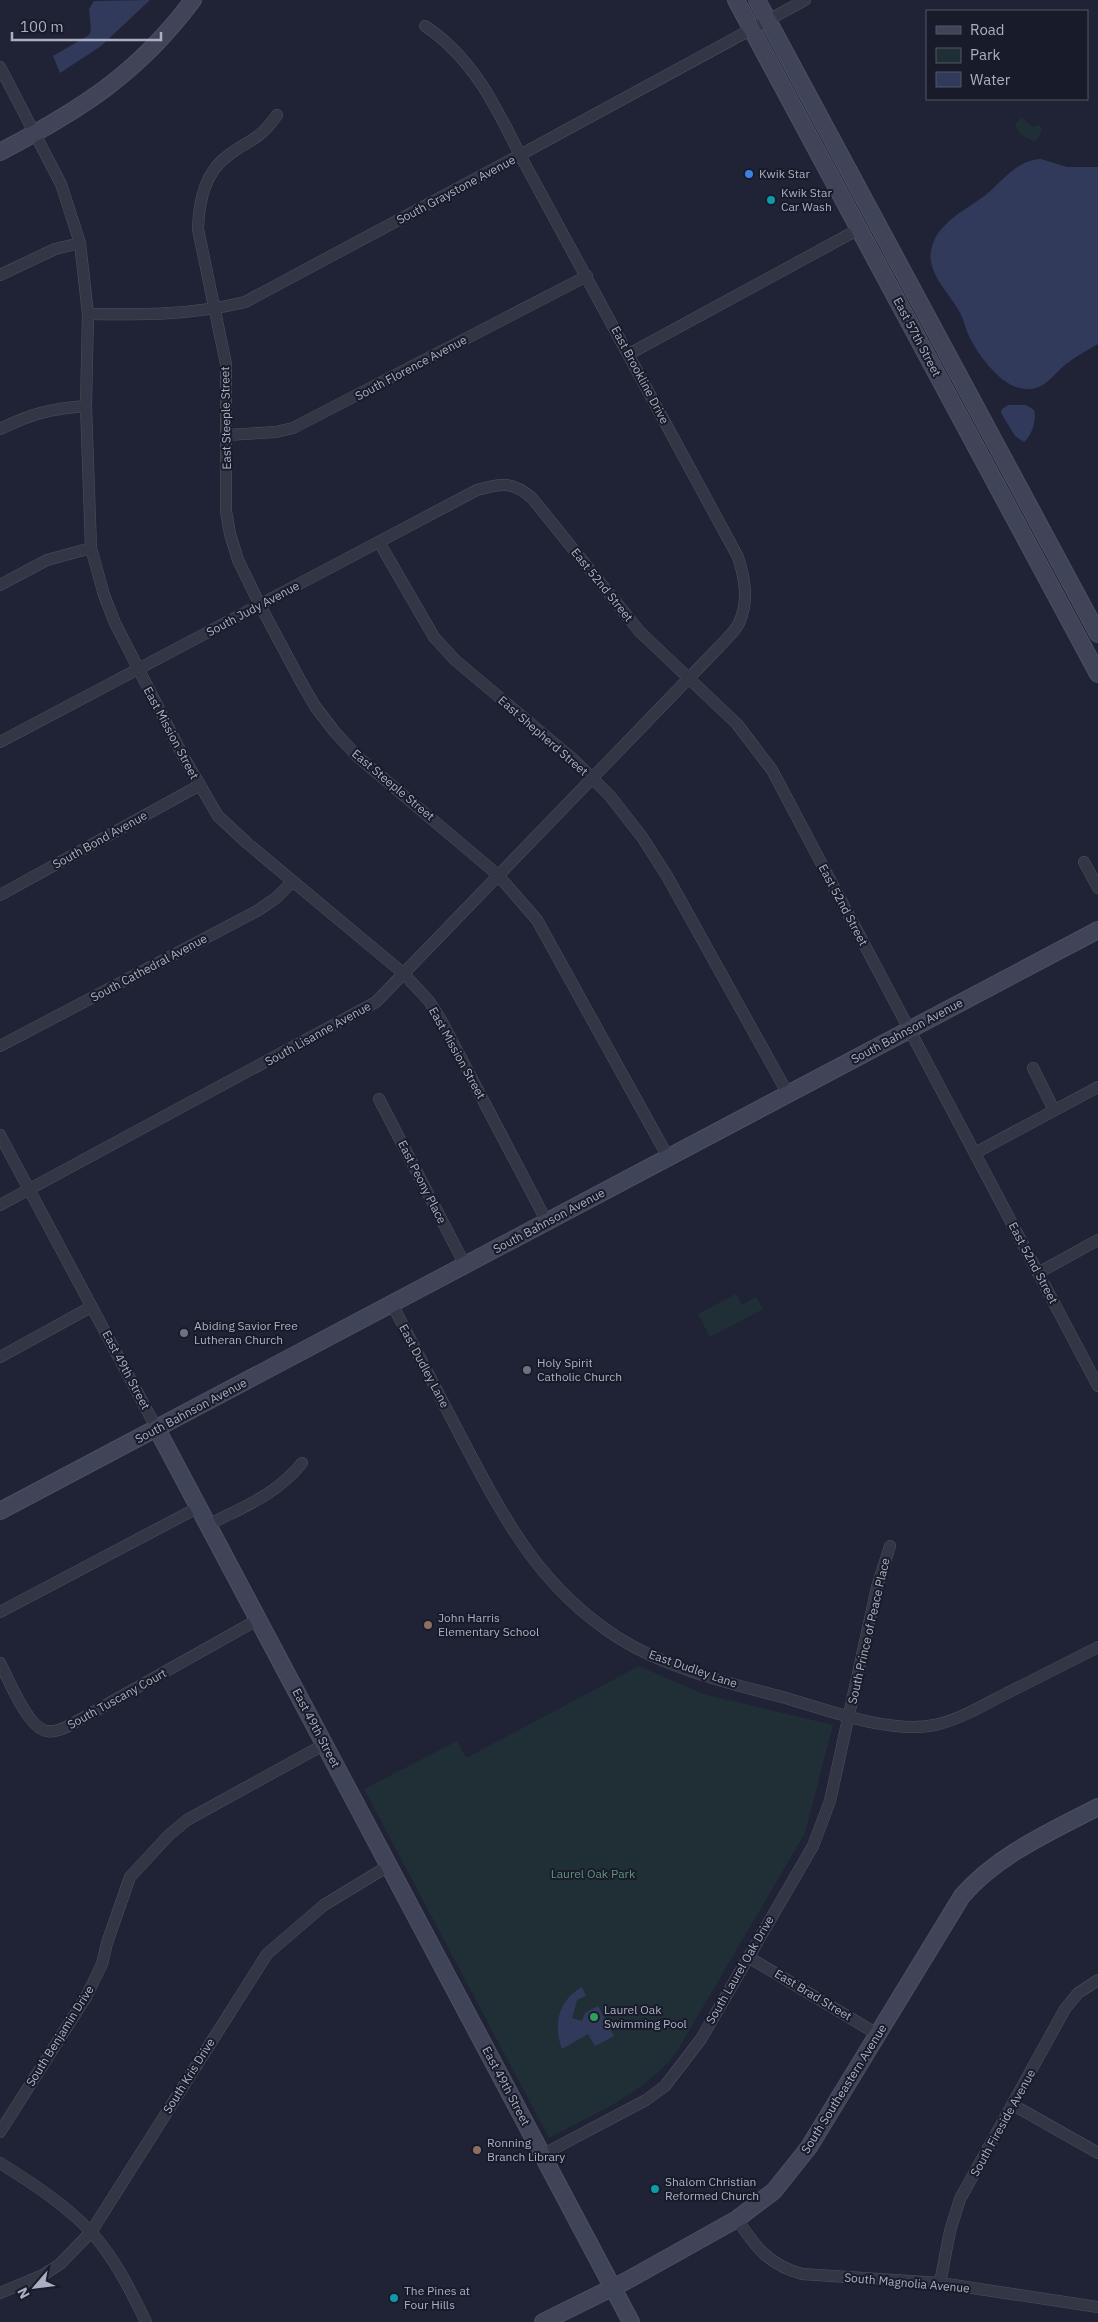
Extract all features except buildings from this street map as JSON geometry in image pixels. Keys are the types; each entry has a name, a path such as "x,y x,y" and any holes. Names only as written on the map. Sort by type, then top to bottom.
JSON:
{"main road":[{"path":"0,152 91,101 130,70 168,32 193,0"},
{"name":"East 57th Street","path":"736,0 1098,674"},
{"name":"East 57th Street","path":"757,0 1098,634"},
{"name":"South Bahnson Avenue","path":"0,1512 1098,930"},
{"name":"East 49th Street","path":"158,1429 631,2322"},
{"name":"South Southeastern Avenue","path":"543,2322 613,2288 737,2220 764,2199 796,2165 944,1921 970,1886 1005,1857 1098,1807"}],"street":[{"name":"South Graystone Avenue","path":"88,314 157,315 216,309 245,302 805,0"},
{"name":"East Brookline Drive","path":"425,26 440,36 457,52 492,99 520,155 738,557 746,582 745,602 738,624 644,725"},
{"name":"East Mission Street","path":"0,67 61,184 80,243 88,314 86,406 91,548 106,602 137,669 218,816 292,882 404,973 420,990 440,1020 547,1222"},
{"name":"East Steeple Street","path":"277,115 264,132 229,154 216,166 207,180 202,198 198,229 226,364 226,511 230,534 238,560 304,687 334,731 357,756 498,875 526,904 548,936 668,1157"},
{"path":"629,354 859,230"},
{"path":"0,275 55,249 80,243"},
{"name":"South Florence Avenue","path":"227,436 276,432 307,422 587,276"},
{"path":"0,429 30,414 57,408 86,406"},
{"name":"East 52nd Street","path":"508,484 522,488 532,498 640,632 737,724 772,770 1098,1386"},
{"name":"South Judy Avenue","path":"0,742 477,490 508,484"},
{"name":"East Shepherd Street","path":"379,542 434,637 455,660 574,760 610,796 642,837 667,876 788,1094"},
{"path":"0,585 48,560 91,548"},
{"name":"South Lisanne Avenue","path":"0,1205 376,1002 644,725"},
{"name":"South Bond Avenue","path":"0,895 200,785"},
{"path":"1084,862 1098,888"},
{"name":"South Cathedral Avenue","path":"0,1046 257,912 276,898 292,882"},
{"path":"1033,1068 1054,1110"},
{"path":"975,1153 1098,1087"},
{"name":"East Peony Place","path":"379,1098 465,1265"},
{"name":"East 49th Street","path":"0,1135 158,1429"},
{"path":"1038,1272 1098,1240"},
{"name":"East Dudley Lane","path":"392,1304 486,1485 520,1544 545,1575 578,1607 617,1637 648,1654 678,1666 849,1716 913,1727 937,1724 966,1715 1098,1647"},
{"path":"0,1357 91,1307"},
{"path":"208,1525 270,1493 288,1480 302,1463"},
{"path":"0,1612 199,1507"},
{"name":"South Prince of Peace Place","path":"849,1716 877,1587 890,1546"},
{"name":"South Tuscany Court","path":"0,1663 29,1718 37,1727 54,1732 72,1724 258,1619"},
{"name":"South Laurel Oak Drive","path":"542,2155 646,2100 665,2086 700,2039 813,1846 830,1801 849,1716"},
{"name":"South Benjamin Drive","path":"0,2132 86,1997 102,1964 107,1943 130,1877 187,1820 325,1744"},
{"name":"South Kris Drive","path":"0,2293 42,2275 60,2264 91,2232 267,1954 324,1905 390,1865"},
{"name":"East Brad Street","path":"748,1957 877,2034"},
{"name":"South Fireside Avenue","path":"940,2284 950,2231 960,2200 1065,2009 1078,1993 1098,1980"},
{"path":"1013,2105 1098,2153"},
{"path":"0,2163 40,2188 91,2232 106,2250 146,2322"},
{"name":"South Magnolia Avenue","path":"737,2220 766,2256 786,2270 802,2274 940,2284 1098,2307"}],"green space":[{"path":"1021,117 1033,127 1039,125 1042,131 1035,142 1020,134 1015,125"},
{"path":"736,1294 742,1305 756,1297 763,1309 710,1337 698,1314"},
{"name":"Laurel Oak Park","path":"639,1666 703,1694 833,1725 805,1833 676,2053 649,2080 633,2092 549,2138 364,1789 457,1741 466,1758"}],"water":[{"path":"150,0 101,46 60,73 53,56 89,35 91,30 89,9 94,1"},
{"path":"1041,159 1067,167 1098,167 1098,344 1069,362 1044,384 1032,389 1025,389 1016,387 1000,377 978,352 969,336 961,314 935,275 932,267 931,251 939,232 946,224 988,193 1018,167 1033,160"},
{"path":"1008,405 1026,405 1034,410 1033,427 1024,442 1015,436 1001,413 1002,409"},
{"name":"Laurel Oak Swimming Pool","path":"582,1987 586,1996 577,2000 572,2018 582,2021 585,2013 598,2006 614,2036 595,2046 588,2034 562,2049 558,2031 560,2014 567,1999"}],"place":[{"name":"Kwik Star","path":"749,174"},
{"name":"Kwik Star Car Wash","path":"771,200"},
{"name":"Abiding Savior Free Lutheran Church","path":"184,1333"},
{"name":"Holy Spirit Catholic Church","path":"527,1370"},
{"name":"John Harris Elementary School","path":"428,1625"},
{"name":"Laurel Oak Swimming Pool","path":"594,2017"},
{"name":"Ronning Branch Library","path":"477,2150"},
{"name":"Shalom Christian Reformed Church","path":"655,2189"},
{"name":"The Pines at Four Hills","path":"394,2298"}]}
